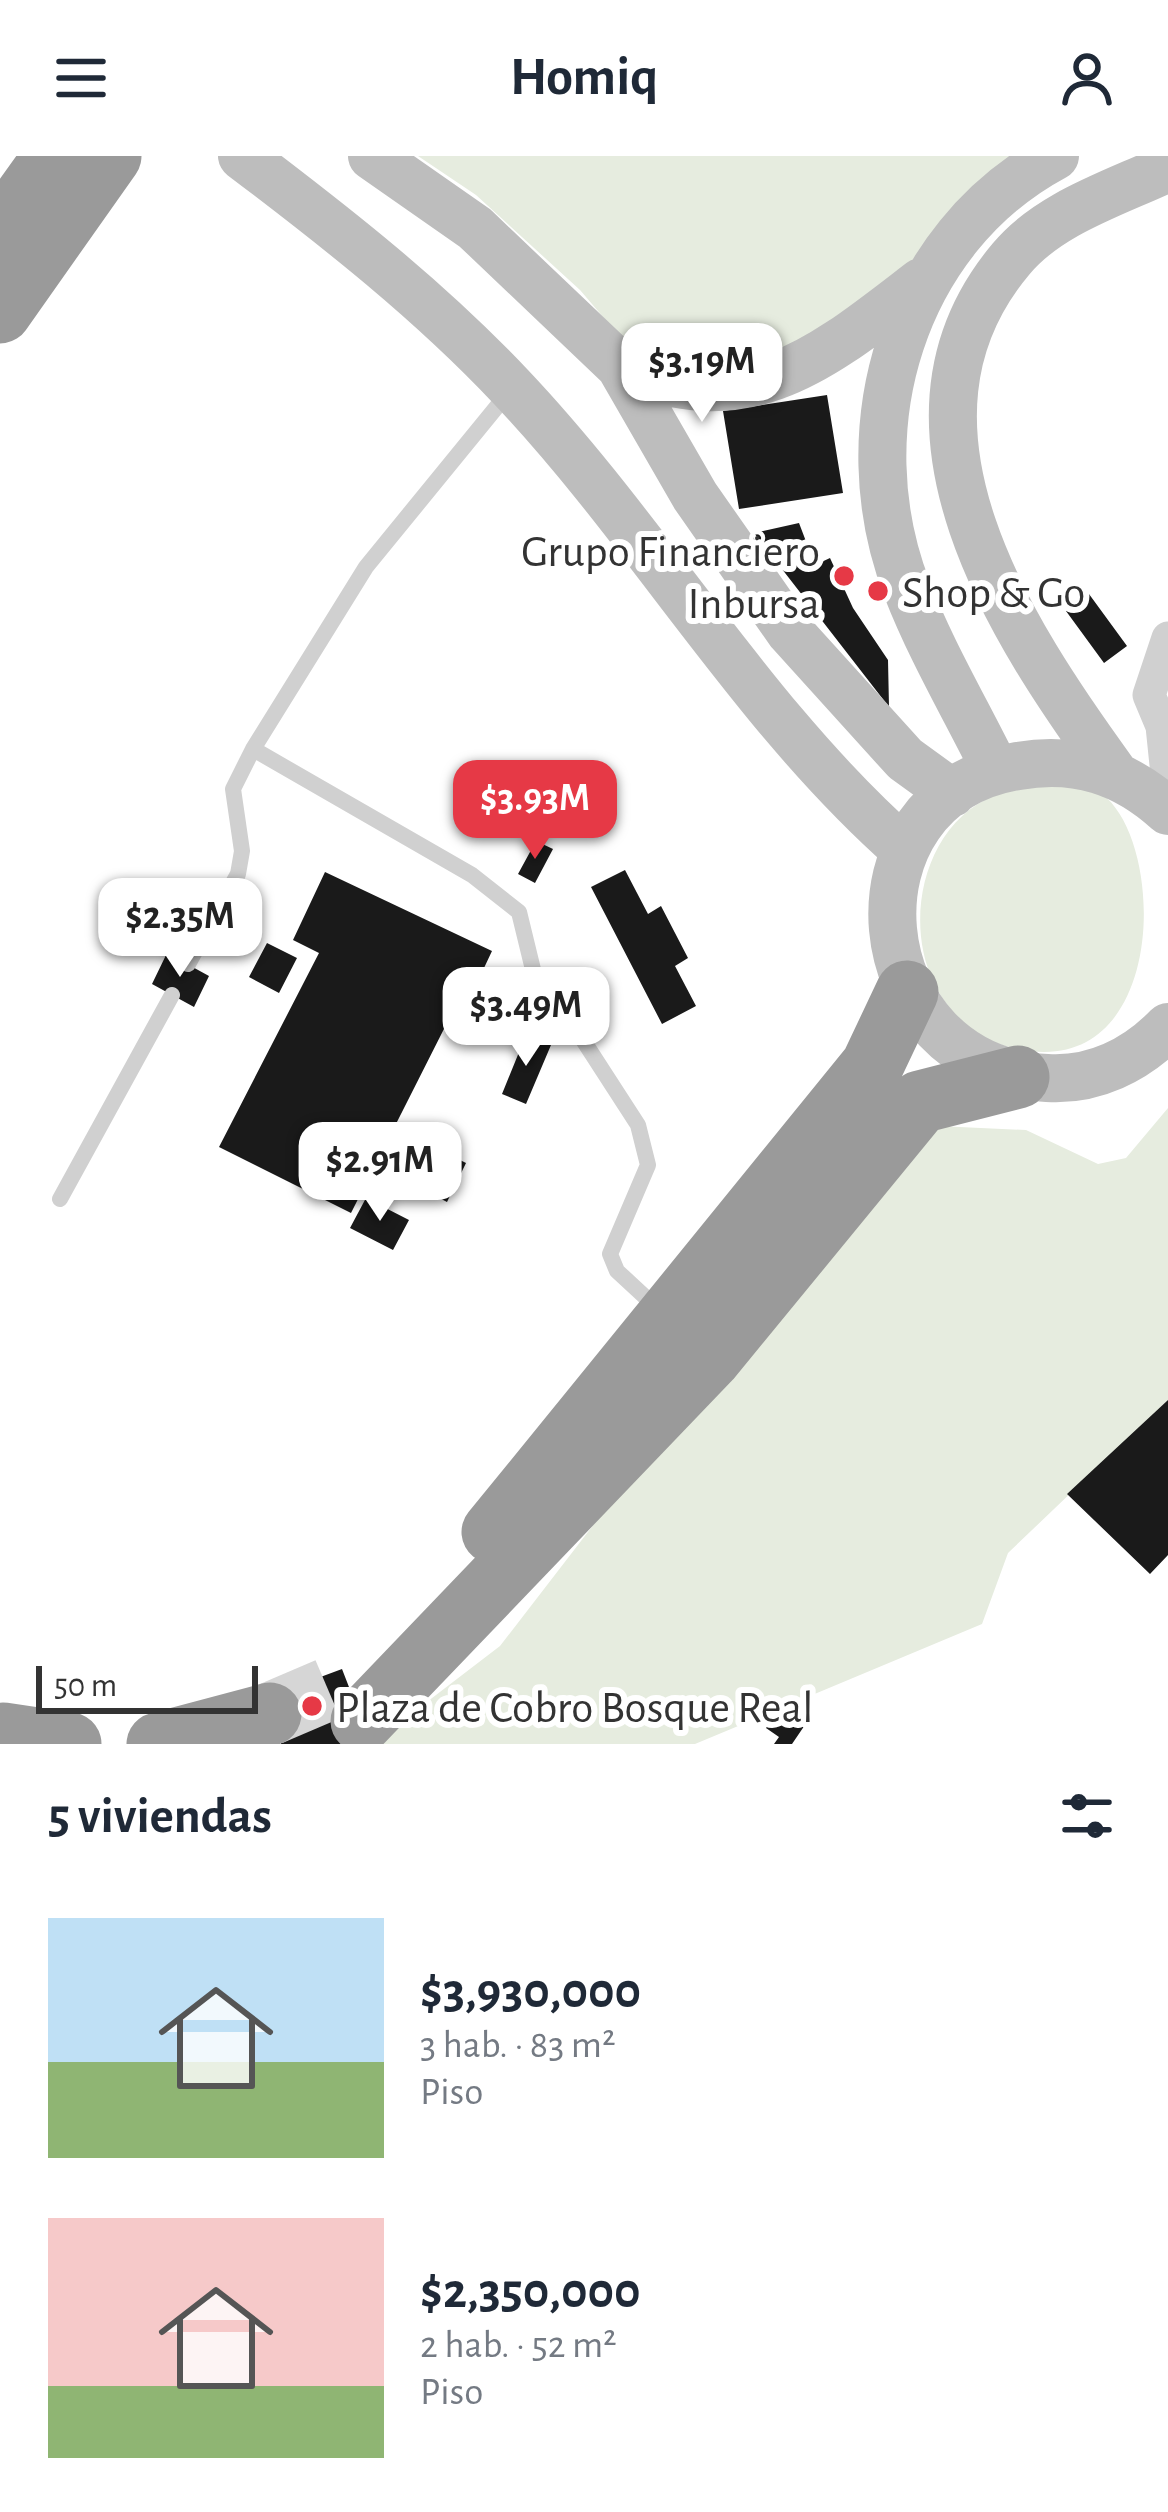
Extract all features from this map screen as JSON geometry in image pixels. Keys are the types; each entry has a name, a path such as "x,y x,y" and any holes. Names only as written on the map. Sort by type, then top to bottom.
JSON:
{"highway":[{"path":"0,233 55,156"},
{"path":"0,312 110,156"},
{"path":"354,1701 431,1631 689,1338 792,1210 908,992"},
{"path":"792,1210 920,1102 1018,1077"},
{"path":"158,1744 270,1714"},
{"path":"8,1736 70,1744"}],"main road":[{"path":"242,156 405,283 513,388 608,502 739,676 857,808 905,850"},
{"path":"372,156 476,228 620,366 695,496 790,632 905,759 952,793"},
{"path":"995,769 907,589 890,535 881,438 894,354 906,318 934,271 982,207 1055,156"},
{"path":"1168,168 1060,218 1012,258 978,310 957,386 954,440 969,521 998,598 1052,687 1114,773 1168,811"},
{"path":"620,366 661,384 703,391 746,385 826,354 934,271"},
{"path":"1114,773 1055,760 995,769 952,793 905,850 890,922 894,958 908,992 935,1031 974,1060 1018,1077 1064,1079 1108,1070 1148,1048 1168,1027"}],"street":[{"path":"1168,638 1149,686 1165,725 1168,784"}],"lane":[{"path":"188,964 238,874 242,851 233,789 253,748 366,567 513,388"},
{"path":"253,748 472,875 519,912 537,986 583,1040 638,1125 648,1165 610,1253 617,1271 689,1338"},
{"path":"60,1199 172,995"}],"shaded area":[{"path":"418,156 1012,156 968,193 908,271 816,343 712,372 627,345 580,290 476,195"},
{"path":"1048,782 1102,794 1123,821 1138,860 1144,906 1140,954 1127,997 1102,1031 1064,1050 1013,1048 966,1024 933,981 920,930 926,876 951,828 995,795"},
{"path":"1168,1108 1168,1400 1008,1553 982,1624 695,1744 372,1744 500,1646 699,1388 938,1126 1026,1130 1098,1164 1126,1158"}],"building":[{"path":"827,395 843,493 739,509 723,411"},
{"path":"799,523 815,565 830,558 853,608 888,660 889,707 754,533"},
{"path":"1089,594 1127,646 1104,663 1066,611"},
{"path":"536,841 553,849 535,883 518,874"},
{"path":"625,870 648,914 661,906 688,958 675,966 696,1006 662,1024 591,887"},
{"path":"325,872 492,951 460,1019 451,1015 351,1213 219,1147 319,953 293,940"},
{"path":"267,943 297,958 279,993 249,977"},
{"path":"167,953 209,976 194,1007 152,984"},
{"path":"526,1035 551,1045 526,1104 502,1094"},
{"path":"406,1133 466,1163 447,1202 387,1171"},
{"path":"366,1198 409,1220 393,1250 350,1228"},
{"path":"1168,1400 1168,1555 1150,1574 1067,1494"},
{"name":"Plaza de Cobro Bosque Real","path":"342,1669 371,1744 281,1744 264,1698"},
{"path":"785,1703 809,1719 792,1744 774,1744 779,1737 766,1728"}],"tunnel":[{"path":"270,1714 347,1681"}],"place":[{"name":"Grupo Financiero Inbursa","path":"844,576"},
{"name":"Shop & Go","path":"878,591"},
{"name":"Plaza de Cobro Bosque Real","path":"312,1706"}]}
